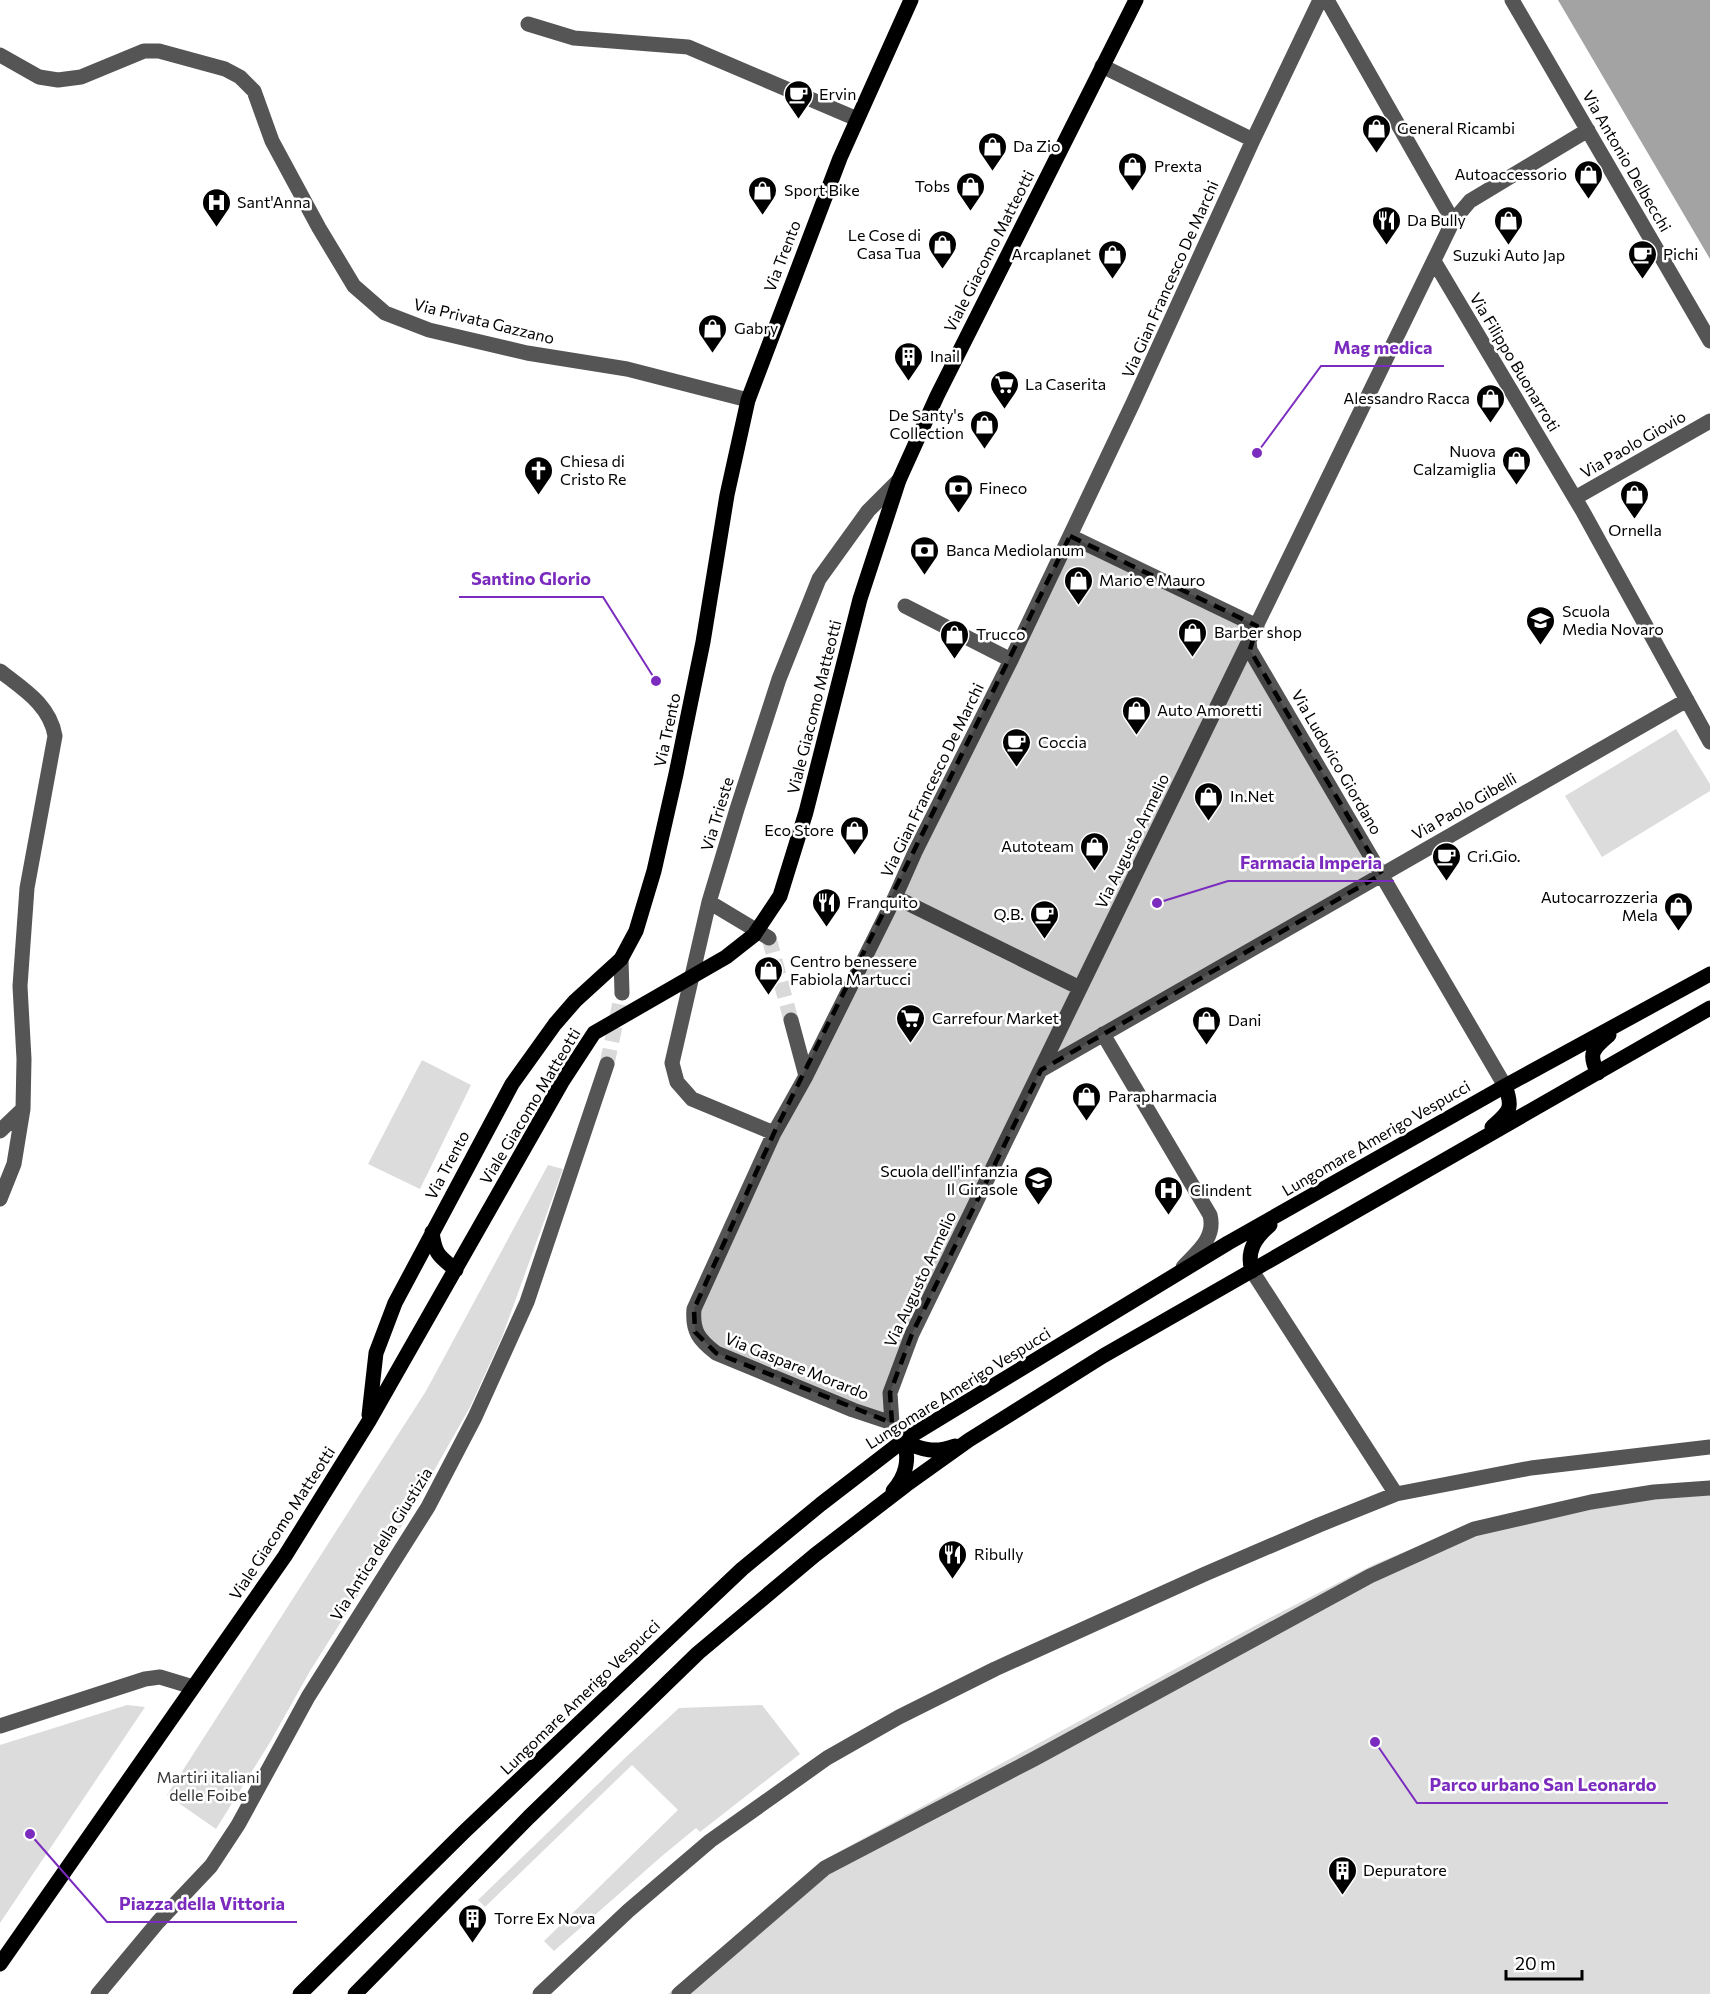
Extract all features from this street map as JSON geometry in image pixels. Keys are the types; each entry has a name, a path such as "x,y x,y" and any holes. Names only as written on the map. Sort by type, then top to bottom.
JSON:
{"main road":[{"name":"Via Trento","path":"369,1420 376,1353 395,1303 512,1084 537,1045 575,1001 621,959 636,931 654,871 676,774 703,642 727,495 748,400 833,176 911,0"},
{"name":"Viale Giacomo Matteotti","path":"0,1964 285,1556 369,1420 562,1082 594,1033 726,957 754,935 780,896 806,812 860,599 899,480 937,396 1136,0"},
{"name":"Lungomare Amerigo Vespucci","path":"300,1994 465,1831 742,1569 904,1440 1287,1210 1505,1086 1710,974"},
{"path":"355,1994 529,1817 698,1653 815,1555 969,1440 1102,1356 1710,1008"},
{"path":"1598,1073 1592,1061 1594,1050 1630,1018"},
{"path":"1464,1150 1509,1111 1511,1100 1505,1086"},
{"path":"1252,1271 1249,1260 1256,1238 1287,1210"},
{"path":"432,1232 434,1248 440,1257 456,1270"},
{"path":"904,1440 915,1448 935,1451 969,1440"},
{"path":"883,1503 899,1485 905,1472 908,1452 904,1440"}],"street":[{"name":"Via Gian Francesco De Marchi","path":"694,1332 694,1310 774,1133 806,1076 1011,660 1320,0"},
{"path":"1327,0 1453,221"},
{"name":"Via Antonio Delbecchi","path":"1512,0 1710,341"},
{"path":"528,24 574,38 688,47 857,119"},
{"name":"Via Privata Gazzano","path":"0,55 39,78 58,80 81,77 144,51 166,52 225,69 240,77 254,91 272,141 319,228 354,286 385,314 429,330 527,353 627,369 748,400"},
{"path":"1102,66 1253,140"},
{"path":"1434,261 1453,221 1470,201 1588,130"},
{"name":"Via Filippo Buonarroti","path":"1434,261 1575,498 1710,742"},
{"name":"Via Augusto Armelio","path":"892,1423 890,1393 912,1334 1434,261"},
{"name":"Via Paolo Giovio","path":"1575,498 1710,421"},
{"name":"Via Trieste","path":"774,1133 692,1099 677,1082 672,1063 709,902 736,809 779,679 819,579 867,511 899,480"},
{"path":"1070,536 1257,626"},
{"path":"905,606 1011,660"},
{"name":"Via Ludovico Giordano","path":"1250,642 1250,650 1505,1086"},
{"path":"0,671 42,706 50,716 55,736 27,888 20,986 24,1059 23,1109 14,1164 0,1199"},
{"name":"Via Paolo Gibelli","path":"1041,1070 1687,700"},
{"path":"895,897 1080,988"},
{"path":"709,902 769,938"},
{"path":"621,959 622,993"},
{"path":"790,1020 806,1076"},
{"path":"1103,1034 1210,1215 1211,1233 1203,1247 1176,1275"},
{"name":"Via Antica della Giustizia","path":"98,1994 158,1922 217,1870 238,1824 319,1679 428,1507 475,1417 527,1302 607,1064"},
{"path":"0,1131 23,1109"},
{"path":"1252,1271 1396,1494"},
{"name":"Via Gaspare Morardo","path":"694,1332 716,1353 853,1410 892,1423"},
{"path":"892,1423 904,1440"},
{"path":"540,1994 628,1911 710,1841 827,1758 859,1739 995,1669 1216,1570 1396,1494 1531,1468 1710,1447"},
{"path":"679,1994 825,1868 1044,1753 1370,1576 1474,1529 1591,1502 1654,1492 1710,1488"},
{"path":"0,1726 146,1679 160,1677 193,1687"}],"highlighted area":[{"path":"1070,536 1257,626 1250,650 1382,874 1041,1070 912,1334 890,1393 892,1423 716,1353 695,1332 694,1309 774,1133"}],"green space":[{"path":"1676,729 1710,784 1710,791 1602,857 1565,796"},
{"path":"422,1060 471,1085 420,1189 368,1164"},
{"name":"Martiri italiani delle Foibe","path":"548,1165 563,1169 502,1337 470,1407 413,1508 310,1671 269,1744 216,1829 167,1795 426,1391"},
{"path":"1710,1481 1710,1994 668,1994 820,1862 1260,1623 1375,1564 1477,1522"},
{"path":"127,1705 145,1707 0,1923 0,1745"},
{"path":"762,1705 800,1754 700,1832 696,1828 554,1951 544,1941 678,1810 632,1765 485,1907 478,1900 679,1708"}],"shaded area":[{"path":"1558,0 1710,0 1710,259"}],"tunnel":[{"path":"769,938 791,1020"},
{"path":"607,1064 622,993"}],"place":[{"name":"Ervin","path":"798,120"},
{"name":"General Ricambi","path":"1376,154"},
{"name":"Da Zio","path":"992,172"},
{"name":"Prexta","path":"1133,192"},
{"name":"Autoaccessorio","path":"1588,200"},
{"name":"Tobs","path":"971,212"},
{"name":"Sport Bike","path":"763,216"},
{"name":"Sant'Anna","path":"216,228"},
{"name":"Da Bully","path":"1386,246"},
{"name":"Suzuki Auto Jap","path":"1509,246"},
{"name":"Le Cose di Casa Tua","path":"942,270"},
{"name":"Arcaplanet","path":"1112,280"},
{"name":"Pichi","path":"1642,280"},
{"name":"Gabry","path":"713,354"},
{"name":"Inail","path":"909,382"},
{"name":"La Caserita","path":"1004,410"},
{"name":"Alessandro Racca","path":"1491,424"},
{"name":"De Santy's Collection","path":"985,450"},
{"name":"Mag medica","path":"1257,453"},
{"name":"Nuova Calzamiglia","path":"1517,486"},
{"name":"Chiesa di Cristo Re","path":"539,496"},
{"name":"Fineco","path":"958,514"},
{"name":"Ornella","path":"1635,520"},
{"name":"Banca Mediolanum","path":"925,576"},
{"name":"Mario e Mauro","path":"1078,606"},
{"name":"Scuola Media Novaro","path":"1541,646"},
{"name":"Barber shop","path":"1193,658"},
{"name":"Trucco","path":"955,660"},
{"name":"Santino Glorio","path":"656,681"},
{"name":"Auto Amoretti","path":"1136,736"},
{"name":"Coccia","path":"1017,768"},
{"name":"In.Net","path":"1209,822"},
{"name":"Eco Store","path":"855,856"},
{"name":"Autoteam","path":"1095,872"},
{"name":"Cri.Gio.","path":"1446,882"},
{"name":"Farmacia Imperia","path":"1157,903"},
{"name":"Franquito","path":"826,928"},
{"name":"Autocarrozzeria Mela","path":"1679,932"},
{"name":"Q.B.","path":"1045,940"},
{"name":"Centro benessere Fabiola Martucci","path":"769,996"},
{"name":"Carrefour Market","path":"911,1044"},
{"name":"Dani","path":"1207,1046"},
{"name":"Parapharmacia","path":"1087,1122"},
{"name":"Scuola dell'infanzia Il Girasole","path":"1039,1206"},
{"name":"Clindent","path":"1169,1216"},
{"name":"Ribully","path":"953,1580"},
{"name":"Parco urbano San Leonardo","path":"1375,1742"},
{"name":"Piazza della Vittoria","path":"30,1834"},
{"name":"Depuratore","path":"1342,1896"},
{"name":"Torre Ex Nova","path":"473,1944"}]}
